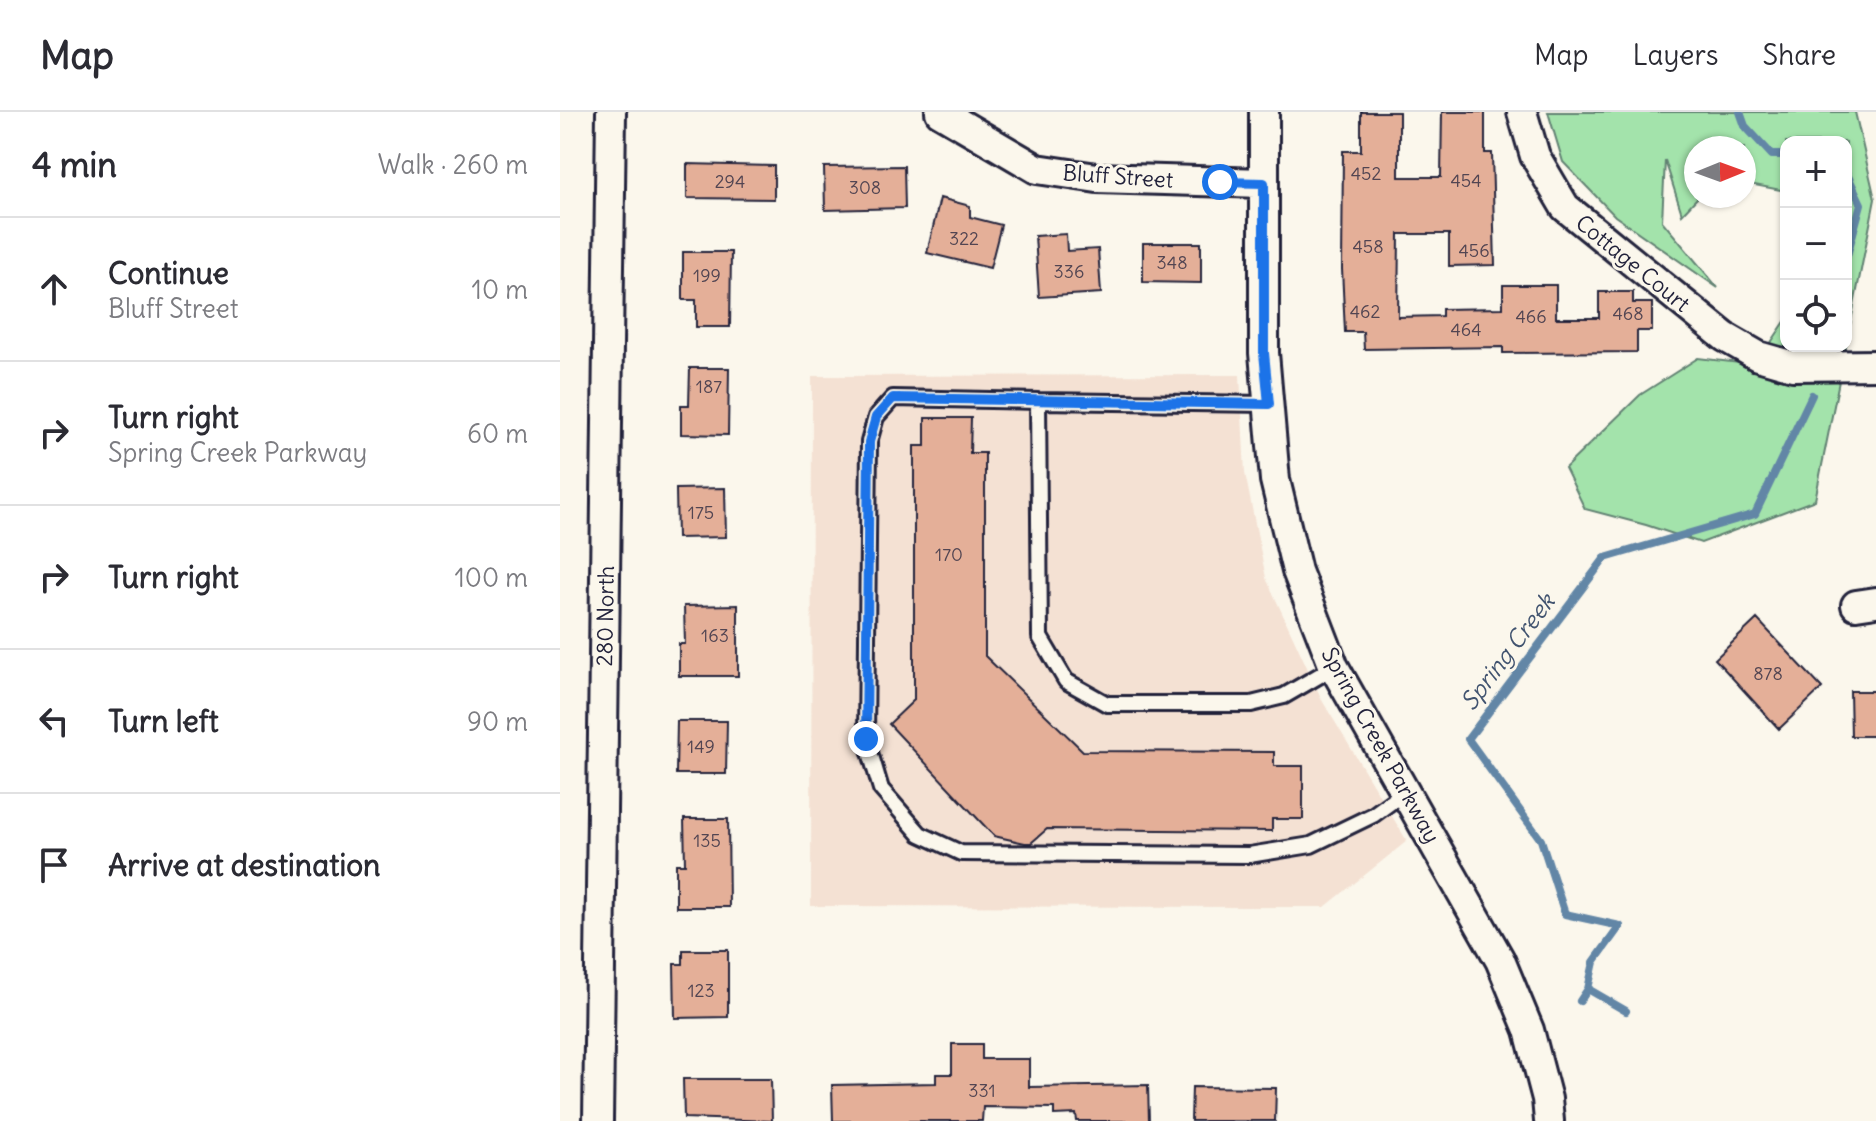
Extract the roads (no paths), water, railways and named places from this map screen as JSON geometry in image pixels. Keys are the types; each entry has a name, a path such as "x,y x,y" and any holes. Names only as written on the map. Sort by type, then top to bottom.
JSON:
{"street":[{"name":"280 North","path":"598,1121 611,112"},
{"name":"Bluff Street","path":"940,112 1037,169 1097,178 1264,183"},
{"name":"Spring Creek Parkway","path":"1264,112 1264,353 1275,480 1297,571 1334,667 1500,960 1529,1030 1547,1099 1549,1121"},
{"name":"Cottage Court","path":"1522,112 1535,156 1565,207 1725,337 1758,356 1793,366 1876,365"}],"lane":[{"path":"1269,404 893,398 876,417 869,442 866,739 881,789 920,834 961,853 1249,855 1311,845 1373,815 1406,791"},
{"path":"1038,401 1040,637 1066,681 1107,704 1251,704 1284,696 1334,667"}],"waterway":[{"name":"Spring Creek","path":"1740,112 1745,126 1772,155 1780,155"},
{"name":"Spring Creek","path":"1852,185 1861,204 1852,237"},
{"name":"Spring Creek","path":"1626,1011 1588,989 1594,962 1620,926 1565,914 1541,840 1468,739 1605,558 1755,514 1812,395"},
{"path":"1580,1001 1588,989"}]}
